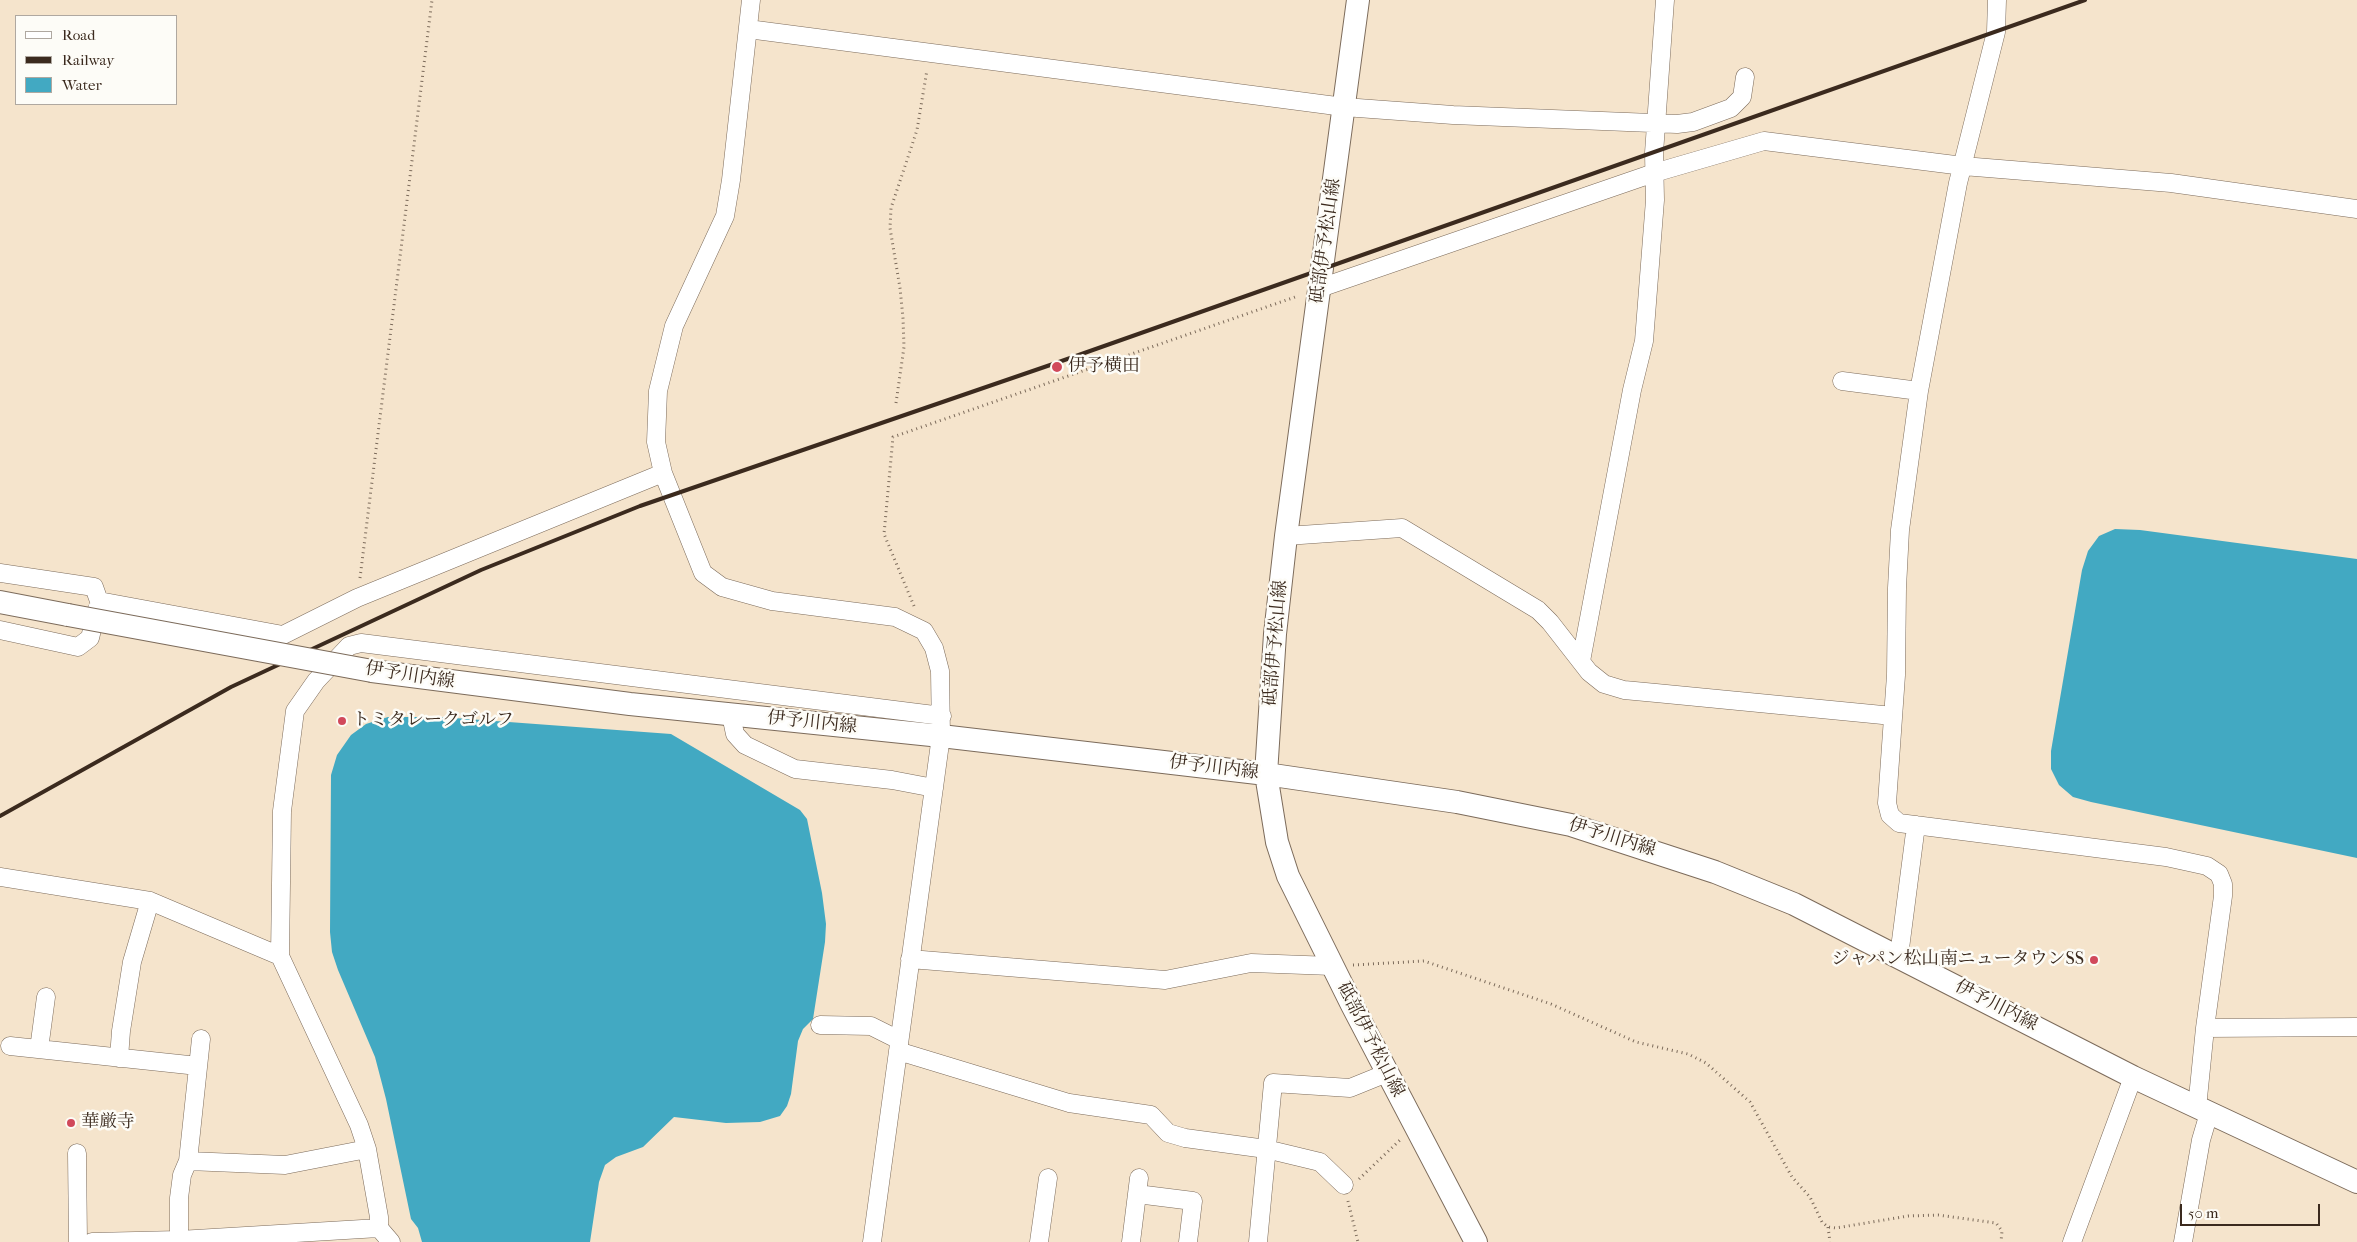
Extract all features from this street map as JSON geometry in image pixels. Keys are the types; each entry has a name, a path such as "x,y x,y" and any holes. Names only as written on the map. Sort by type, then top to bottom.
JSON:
{"main road":[{"name":"砥部伊予松山線","path":"1358,0 1286,536 1275,634 1266,774 1277,842 1288,876 1332,966 1476,1242"},
{"name":"伊予川内線","path":"0,602 372,671 503,690 732,715 942,726 1448,800 1571,825 1715,872 1794,904 2133,1077 2357,1182"}],"street":[{"path":"751,0 731,180 725,216 674,326 658,391 656,442 663,473 703,573 722,587 772,600 895,617 924,630 934,648 940,671 942,726 898,1046 876,1241"},
{"path":"1581,661 1632,390 1644,340 1655,200 1656,122 1665,0"},
{"path":"1997,0 1996,32 1958,182 1919,391 1900,530 1894,716 1887,803 1890,815 1899,823 2166,857 2208,866 2218,874 2223,884 2224,896 2205,1028 2201,1140 2183,1242"},
{"path":"748,29 1344,107 1453,115 1677,124 1693,122 1731,108 1742,97 1745,77"},
{"path":"1320,288 1654,173 1764,140 1963,166 2171,183 2357,208"},
{"path":"1842,381 1919,391"},
{"path":"99,601 283,636 357,598 663,473"},
{"path":"1286,536 1402,528 1538,610 1550,622 1589,672 1604,684 1624,690 1894,716"},
{"path":"0,573 94,587 99,601 90,638 78,647 0,630"},
{"path":"391,1242 379,1228 379,1217 368,1149 348,1096 280,956 282,811 294,711 316,681 349,646 361,642 942,726"},
{"path":"732,715 735,734 745,745 795,769 892,780 934,788"},
{"path":"1898,956 1916,825"},
{"path":"0,877 150,901 280,956"},
{"path":"120,1058 121,1031 132,962 150,901"},
{"path":"910,959 1166,980 1250,963 1332,966"},
{"path":"39,1049 46,997"},
{"path":"820,1025 871,1026 898,1046 1069,1103 1151,1115 1168,1133 1185,1138 1266,1149 1320,1162 1344,1185"},
{"path":"2205,1028 2357,1026"},
{"path":"180,1241 179,1198 182,1175 188,1162 201,1039"},
{"path":"10,1046 198,1066"},
{"path":"1258,1242 1273,1083 1350,1088 1387,1073"},
{"path":"2072,1242 2133,1077"},
{"path":"188,1162 285,1165 368,1149"},
{"path":"77,1153 78,1242"},
{"path":"1039,1242 1048,1178"},
{"path":"1131,1242 1138,1186 1193,1202 1188,1242"},
{"path":"92,1242 180,1241 379,1228"}],"path":[{"path":"357,598 432,0"},
{"path":"896,403 904,348 900,288 890,228 891,208 918,130 930,53"},
{"path":"924,630 884,534 893,437 1320,288"},
{"path":"1332,966 1424,961 1551,1004 1636,1042 1688,1054 1706,1063 1750,1102 1792,1177 1810,1197 1822,1222 1828,1227 1836,1228 1908,1216 1938,1215 1996,1223 2002,1231 2001,1242"},
{"path":"1358,1242 1344,1185 1359,1180 1372,1170 1391,1148 1416,1127"},
{"path":"1828,1227 1830,1242"}],"water":[{"path":"2115,529 2140,530 2357,559 2357,858 2091,802 2073,797 2059,785 2051,769 2051,751 2082,570 2088,551 2099,536"},
{"path":"388,717 441,717 671,734 800,810 807,819 822,893 826,924 825,942 813,1019 803,1029 798,1041 791,1094 787,1106 780,1116 760,1122 726,1123 674,1117 643,1147 616,1157 605,1165 599,1182 590,1242 422,1242 418,1228 411,1219 386,1099 375,1057 338,970 332,952 330,932 331,775 337,755 351,735 366,724"}],"railway":[{"path":"0,816 231,687 481,570 640,506 1056,363 2085,0"}],"place":[{"name":"伊予横田","path":"1057,367"},
{"name":"トミタレークゴルフ","path":"342,721"},
{"name":"ジャパン松山南ニュータウンSS","path":"2094,960"},
{"name":"華厳寺","path":"71,1123"}]}
